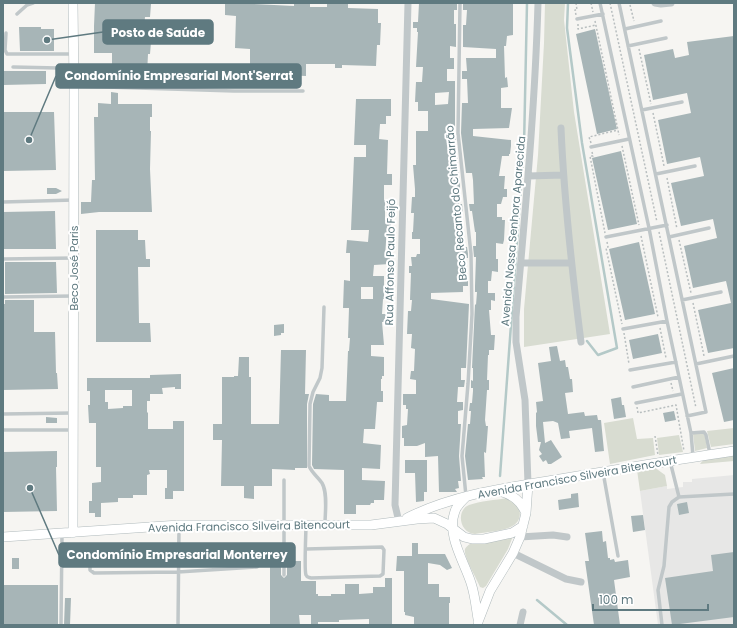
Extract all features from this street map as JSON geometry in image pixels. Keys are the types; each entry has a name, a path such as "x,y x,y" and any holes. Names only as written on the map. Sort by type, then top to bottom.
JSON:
{"main road":[{"name":"Beco José Paris","path":"73,3 74,533"},
{"name":"Avenida Francisco Silveira Bitencourt","path":"399,522 417,513 447,502 498,490 603,471 734,451"},
{"path":"478,624 490,591 513,553 520,537 526,513 528,484"},
{"path":"498,490 516,498 526,513"},
{"path":"466,497 455,510 453,529 456,543 474,595 478,624"},
{"name":"Avenida Francisco Silveira Bitencourt","path":"3,537 179,525 371,525 434,518 440,520 453,529"},
{"path":"453,529 464,537 484,539 512,533 523,526"}],"street":[{"name":"Rua Affonso Paulo Feijó","path":"399,522 395,505 408,3"},
{"name":"Avenida Nossa Senhora Aparecida","path":"528,484 525,400 516,342 516,317 536,69 538,3"},
{"path":"655,3 671,3"},
{"path":"561,128 563,175 571,263 581,342"},
{"path":"528,176 563,175"},
{"path":"521,262 571,263"},
{"path":"520,537 553,535 567,537"},
{"path":"513,553 566,579 580,582"},
{"path":"520,625 523,612"}],"lane":[{"path":"17,14 27,5 33,3"},
{"name":"Beco Recanto do Chimarrão","path":"460,3 458,133 471,254 472,314 462,456 466,497"},
{"path":"600,3 649,228 691,433 689,458"},
{"path":"619,3 706,412 687,416"},
{"path":"576,19 603,14"},
{"path":"625,28 661,21"},
{"path":"6,33 5,50 7,54 74,54"},
{"path":"628,46 666,38"},
{"path":"12,67 74,67"},
{"path":"74,86 234,91 303,91"},
{"path":"642,110 682,102"},
{"path":"591,147 630,139"},
{"path":"656,174 696,166"},
{"path":"3,202 74,200"},
{"path":"606,237 667,225"},
{"path":"669,237 709,228"},
{"path":"3,258 74,258"},
{"path":"682,300 721,292"},
{"path":"3,297 73,296"},
{"path":"324,307 321,373 310,404 309,466 322,482 325,489 325,525"},
{"path":"623,329 667,320"},
{"path":"696,364 734,356"},
{"path":"630,370 676,362"},
{"path":"633,386 670,379 678,375"},
{"path":"636,403 682,394"},
{"path":"3,414 73,413"},
{"path":"3,430 74,430"},
{"path":"691,433 704,432 710,455"},
{"path":"670,461 679,497"},
{"path":"603,471 618,556"},
{"path":"284,480 284,575"},
{"path":"662,625 658,590 664,566 669,506 679,497 734,494"},
{"path":"178,625 179,525"},
{"path":"306,525 306,549 306,574 309,578 380,576 383,574 384,550 382,547 306,549"},
{"path":"61,625 62,533"},
{"path":"255,549 260,550 261,554 260,564 256,566 178,572 94,573 90,570 90,560 93,557 255,549"}],"path":[{"path":"591,3 667,363"},
{"path":"610,3 697,414"},
{"path":"630,5 635,26"},
{"path":"638,44 706,362"},
{"path":"618,130 589,137 593,156 590,156 608,247 606,248 630,370"},
{"path":"678,375 697,370"},
{"path":"670,379 689,458"},
{"path":"636,403 638,413 676,405"},
{"path":"655,436 658,463"}],"shaded area":[{"path":"545,3 565,3 564,20 574,112 610,334 524,347 524,309 538,155"},
{"path":"633,418 637,439 653,438 655,455 610,464 604,423"},
{"path":"734,428 734,444 711,447 707,431"},
{"path":"702,432 705,436 707,448 695,451 693,434"},
{"path":"679,435 683,452 659,455 657,438"},
{"path":"734,455 734,461 700,464 704,459"},
{"path":"654,467 665,475 667,486 640,491 637,470"},
{"path":"734,475 734,625 658,625 640,491 667,486 667,489 683,487 683,482 692,482 692,479"},
{"path":"507,498 517,502 520,512 519,519 515,524 509,528 501,530 475,534 465,530 461,521 461,516 465,508 469,505"},
{"path":"513,536 508,549 486,586 483,588 480,587 466,557 465,548 470,544"}],"building":[{"path":"95,3 151,4 150,17 145,17 144,29 147,29 147,42 151,42 150,54 148,54 147,74 90,74 91,68 112,68 112,53 94,53"},
{"path":"237,3 294,6 294,3 310,3 310,7 327,7 327,3 348,3 348,8 378,9 378,23 381,23 380,45 377,45 376,66 342,65 342,68 335,68 335,64 306,64 306,76 235,73 235,65 250,65 250,49 235,48 236,16 225,15 225,4"},
{"path":"419,3 457,3 457,10 454,10 454,24 456,24 456,47 450,46 450,58 454,58 454,69 447,69 447,81 455,81 455,133 460,186 459,204 462,204 463,212 460,212 460,233 462,233 462,238 465,238 465,247 467,247 468,254 468,258 460,258 461,271 464,271 464,277 468,277 468,286 463,286 463,292 431,293 431,299 469,304 466,368 461,368 461,380 465,380 464,387 458,387 457,402 463,402 463,410 458,411 458,424 461,424 459,456 461,481 458,481 459,488 455,489 457,492 439,492 438,456 425,457 425,443 417,446 404,446 404,438 402,438 402,426 407,425 408,409 406,409 406,405 403,405 403,394 416,394 416,380 410,379 411,371 414,371 415,349 411,348 412,334 407,334 408,311 411,311 412,300 410,300 411,273 409,273 409,266 412,266 411,257 416,257 417,254 420,254 420,239 412,239 414,213 411,213 412,197 415,197 413,165 416,165 416,131 428,131 428,111 418,111 418,102 415,102 416,82 422,82 423,67 416,67 418,32 417,28 413,28 413,22 418,22","holes":["449,92 448,104 435,105 435,93"]},
{"path":"463,3 513,3 513,35 507,36 506,46 504,46 505,78 507,77 508,87 501,88 501,108 512,108 509,128 473,129 473,136 511,140 511,146 509,156 502,156 499,176 505,176 504,189 507,189 507,197 503,197 501,204 497,204 497,217 502,217 502,220 505,220 504,240 503,244 496,243 498,272 492,271 491,281 488,281 488,293 495,293 495,301 491,300 491,310 489,310 491,335 495,335 494,350 489,350 488,355 487,380 489,380 489,390 487,390 485,420 486,426 488,426 486,453 484,452 485,477 482,477 483,479 468,480 465,456 468,424 470,424 471,411 469,411 470,403 472,403 473,391 473,388 471,388 471,380 473,381 472,368 475,304 476,305 477,292 475,292 476,257 474,257 473,246 476,246 476,232 472,211 470,211 469,204 474,204 473,180 472,173 466,173 461,133 462,103 468,103 467,79 462,79 462,71 467,71 466,58 496,58 496,49 463,47 463,25 466,25 467,10 463,10"},
{"path":"19,27 41,27 41,29 54,29 54,51 20,51"},
{"path":"595,29 617,129 597,134 576,34"},
{"path":"734,36 734,348 708,353 698,310 731,303 726,281 693,288 684,246 717,238 713,219 681,226 671,183 704,176 700,157 667,164 658,120 691,113 687,93 653,100 644,55 673,49 675,58 689,55 687,42"},
{"path":"3,71 46,71 46,84 3,85"},
{"path":"111,92 118,93 118,104 152,104 152,117 150,117 150,169 152,212 99,212 81,214 81,202 91,202 92,180 95,180 94,117 98,117 98,103 111,104"},
{"path":"356,99 391,99 391,116 386,116 386,124 380,124 379,139 388,140 387,174 392,174 392,185 384,185 385,220 391,220 391,226 387,226 385,256 390,256 390,264 374,265 373,276 384,276 384,299 382,314 386,314 386,322 382,322 384,345 371,345 371,356 384,357 384,376 382,376 381,379 383,402 377,402 375,429 364,429 363,443 381,445 380,469 362,468 362,480 385,481 384,500 374,500 374,503 371,503 370,505 356,505 356,514 344,514 344,470 314,469 312,465 313,404 316,394 329,395 329,401 346,401 350,338 348,338 349,308 343,308 344,280 350,281 350,253 346,253 347,240 368,242 369,230 351,230 354,157 366,157 366,145 354,145","holes":["361,287 373,287 373,299 361,299"]},
{"path":"3,112 54,112 56,170 3,171"},
{"path":"621,151 637,224 608,230 592,158"},
{"path":"47,188 56,188 62,191 56,194 47,194"},
{"path":"55,211 56,249 3,249 3,212"},
{"path":"96,230 138,230 138,240 145,240 146,259 150,259 150,267 138,267 139,323 150,323 151,342 96,342"},
{"path":"639,242 655,314 625,320 609,249"},
{"path":"5,262 56,262 57,293 5,294"},
{"path":"5,300 34,300 34,332 55,332 58,389 3,390 3,304 5,304"},
{"path":"284,324 284,333 274,336 274,325"},
{"path":"658,334 662,353 633,359 629,340"},
{"path":"557,346 560,361 565,360 570,379 572,379 573,392 565,393 568,414 584,412 585,416 597,415 598,420 601,420 604,451 595,452 592,428 569,431 570,438 561,439 558,423 553,421 543,422 545,443 551,440 562,457 551,464 548,464 546,460 543,462 539,456 542,454 539,450 541,442 538,442 536,426 536,402 543,401 538,363 551,361 549,347"},
{"path":"281,350 306,350 305,394 309,394 307,404 307,468 295,468 295,470 272,469 272,486 254,486 254,499 244,498 244,486 221,486 222,440 213,440 213,424 222,424 222,377 238,376 239,357 249,357 249,377 251,377 251,424 279,424"},
{"path":"734,368 734,420 724,422 712,373"},
{"path":"181,374 181,389 175,389 175,387 162,388 163,394 150,394 150,401 147,401 147,413 148,412 148,429 173,429 173,421 184,421 184,491 173,491 173,499 165,499 165,488 167,488 167,470 149,470 150,474 147,475 147,495 133,495 133,498 118,498 118,502 101,503 101,517 95,517 95,513 89,513 89,501 92,501 92,483 101,482 101,467 96,467 96,423 89,423 88,405 90,405 90,391 87,391 87,378 150,378 150,375","holes":["105,390 132,390 132,406 108,409 108,402 105,402"]},
{"path":"621,397 626,417 614,419 611,399"},
{"path":"674,411 676,420 665,422 663,413"},
{"path":"46,417 57,418 57,423 46,423"},
{"path":"57,451 57,511 3,512 3,452"},
{"path":"405,460 427,460 427,492 424,492 424,501 416,502 415,473 405,473"},
{"path":"578,493 579,507 559,510 558,500 571,498 571,494"},
{"path":"687,502 689,513 679,515 677,504"},
{"path":"643,515 645,530 633,532 631,516"},
{"path":"602,531 603,542 606,541 608,558 610,558 610,560 614,559 615,562 628,560 630,577 614,580 620,625 594,625 585,561 589,561 585,533"},
{"path":"412,543 418,543 418,554 445,554 452,568 447,570 440,565 428,563 428,584 439,584 439,597 450,597 449,625 414,625 414,617 405,615 404,571 396,571 397,556 412,556"},
{"path":"734,552 734,617 672,625 665,578 713,571 711,555"},
{"path":"12,558 19,558 19,569 12,569"},
{"path":"294,561 301,561 301,581 316,581 316,594 318,594 318,596 345,594 345,584 359,584 359,594 373,593 373,587 385,587 385,578 392,578 392,625 369,625 369,619 339,620 339,622 318,622 318,625 311,625 311,615 299,615 300,625 270,625 270,563 281,564 281,575 284,578 287,575 287,564 294,563"},
{"path":"3,585 58,585 58,625 3,625"},
{"path":"65,598 71,598 70,625 64,625"}],"waterway":[{"path":"500,476 524,146 527,3"},
{"path":"568,3 567,28 582,143 617,348 598,355 587,341"},
{"path":"537,600 567,625"}],"place":[{"name":"Posto de Saúde","path":"47,40"},
{"name":"Condomínio Empresarial Mont'Serrat","path":"29,140"},
{"name":"Condomínio Empresarial Monterrey","path":"30,488"}]}
